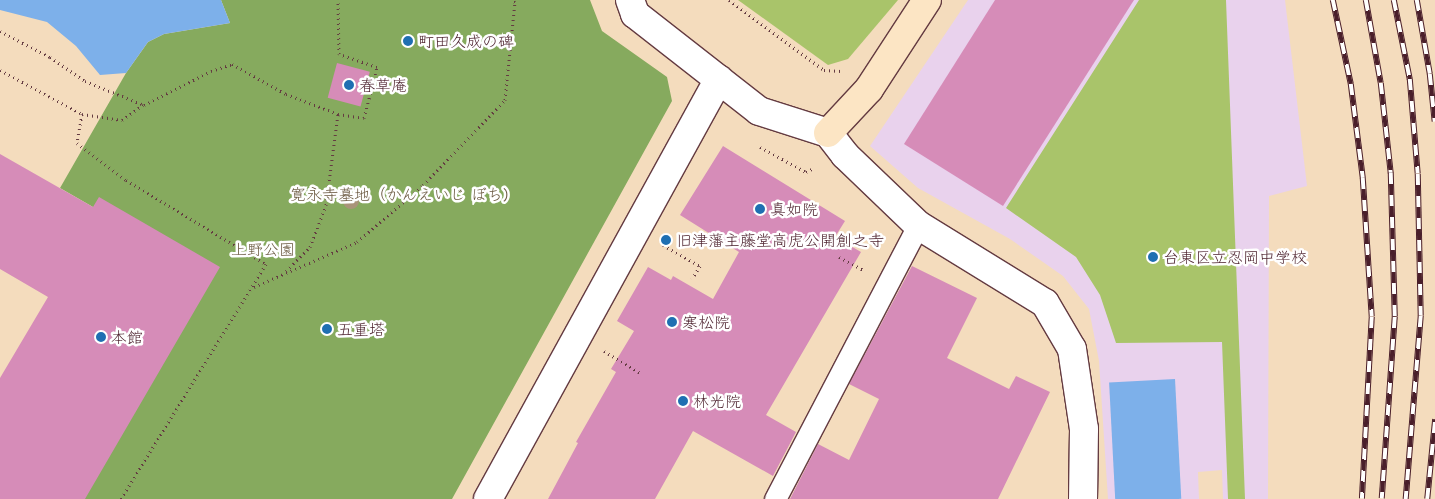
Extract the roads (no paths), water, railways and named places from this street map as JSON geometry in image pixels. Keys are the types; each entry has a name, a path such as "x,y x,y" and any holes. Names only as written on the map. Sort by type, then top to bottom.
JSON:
{"street":[{"path":"630,0 635,14 759,111 828,134 845,155 918,225 1045,302 1072,349 1084,429 1084,499"},
{"path":"828,134 869,89 927,0"},
{"path":"488,499 719,79"}],"lane":[{"path":"775,499 918,225"}],"water":[{"path":"0,0 221,0 230,23 164,34 148,42 126,73 100,75 76,46 47,22 0,10"},
{"path":"1175,379 1181,499 1115,499 1109,382"}],"railway":[{"path":"1333,0 1351,84 1363,178 1372,317 1362,499"},
{"path":"1366,0 1381,83 1391,173 1395,317 1382,499"},
{"path":"1394,0 1410,79 1418,174 1421,316 1406,499"},
{"path":"1417,0 1430,74 1435,122"},
{"path":"1427,499 1435,419"}],"place":[{"name":"町田久成の碑","path":"408,41"},
{"name":"春草庵","path":"349,85"},
{"name":"真如院","path":"760,209"},
{"name":"旧津藩主藤堂高虎公開創之寺","path":"666,240"},
{"name":"台東区立忍岡中学校","path":"1153,257"},
{"name":"寒松院","path":"672,322"},
{"name":"五重塔","path":"327,329"},
{"name":"本館","path":"101,337"},
{"name":"林光院","path":"683,401"}],"park label":[{"name":"寛永寺墓地（かんえいじ ぼち)","path":"399,194"},
{"name":"上野公園","path":"263,249"}]}
